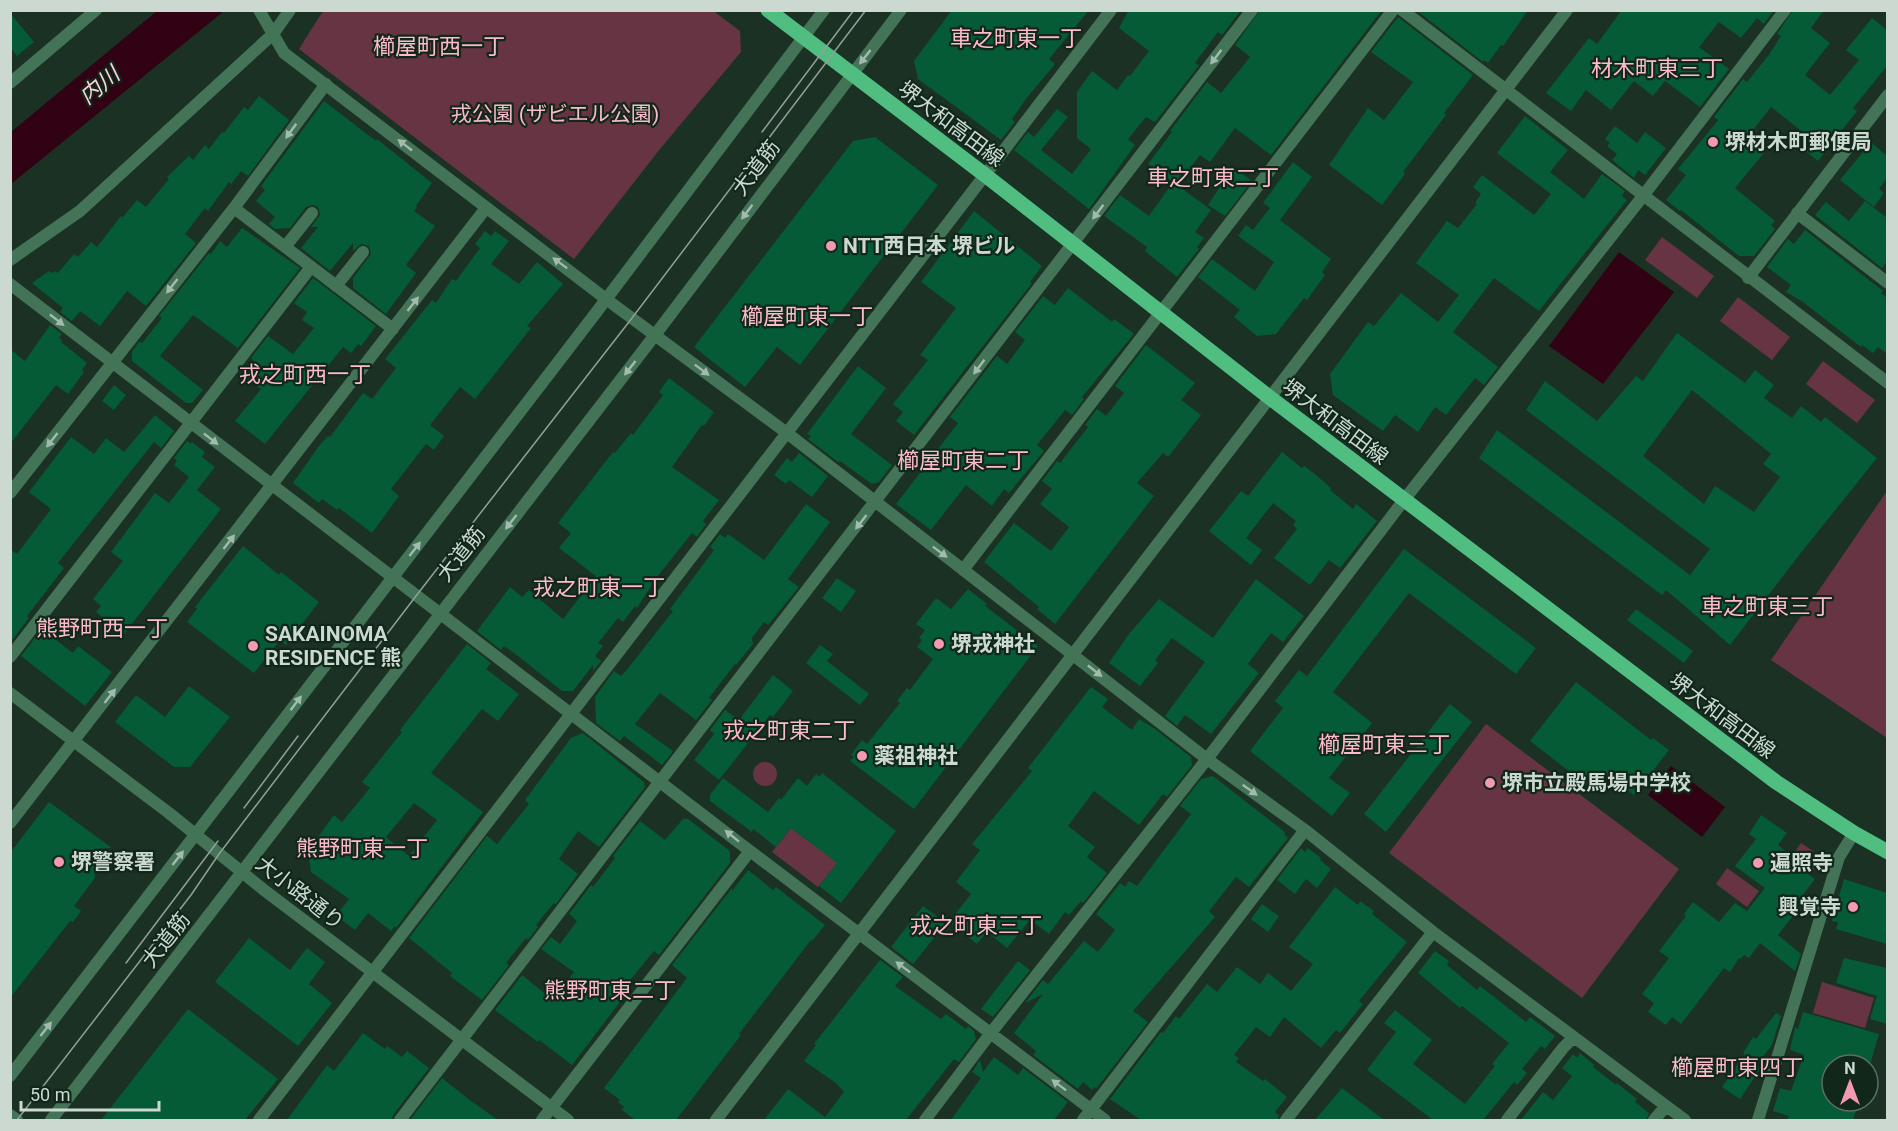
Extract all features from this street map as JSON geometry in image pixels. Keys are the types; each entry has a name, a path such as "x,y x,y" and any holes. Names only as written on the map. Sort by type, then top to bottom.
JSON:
{"main road":[{"name":"堺大和高田線","path":"768,10 850,75 986,175 1269,397 1776,782 1887,852"}],"street":[{"path":"10,83 96,10"},
{"path":"259,10 284,52 486,208 786,433 1207,759 1305,830 1433,932 1685,1120"},
{"path":"10,260 80,211 273,34 290,10"},
{"name":"大道筋","path":"10,1076 606,299 824,10"},
{"name":"大道筋","path":"51,1120 655,335 901,10"},
{"path":"259,1120 573,715 1111,10"},
{"path":"400,1120 1252,10"},
{"path":"963,570 1393,10"},
{"path":"1402,10 1887,383"},
{"path":"716,1120 1567,10"},
{"path":"925,1120 1207,759 1404,500 1643,196 1785,10"},
{"path":"10,493 234,208 326,84"},
{"path":"1748,278 1887,95"},
{"path":"234,208 393,329"},
{"path":"10,823 486,208"},
{"path":"285,247 312,213"},
{"path":"1797,213 1887,283"},
{"path":"336,286 363,252"},
{"path":"10,657 311,267"},
{"path":"10,284 392,578 1105,1120"},
{"name":"大小路通り","path":"10,693 568,1120"},
{"path":"1083,1120 1305,830"},
{"path":"1758,1120 1839,857 1854,833"},
{"path":"542,1120 750,851"},
{"path":"1286,1120 1433,932"},
{"path":"1507,1120 1574,1037"},
{"path":"1654,1120 1666,1106"},
{"path":"10,1114 18,1120"}],"green space":[{"name":"戎公園 (ザビエル公園)","path":"712,10 740,31 741,52 660,149 574,259 299,49 323,11"},
{"path":"1662,237 1714,276 1697,298 1645,260"},
{"path":"1738,297 1790,337 1772,360 1720,321"},
{"path":"1823,361 1875,400 1857,423 1806,384"},
{"path":"1887,491 1887,738 1771,660"},
{"path":"1486,724 1679,869 1582,998 1389,853"},
{"path":"765,762 774,765 777,774 774,783 765,786 756,783 753,774 756,765"},
{"path":"791,828 815,846 860,833 882,849 857,882 835,866 818,887 772,852"},
{"path":"1801,843 1822,857 1813,870 1792,856"},
{"path":"1727,868 1759,891 1747,907 1716,884"},
{"path":"1822,982 1874,998 1865,1028 1813,1013"}],"water":[{"name":"内川","path":"157,11 224,11 11,184 11,132"},
{"path":"1619,252 1674,292 1603,384 1549,346"},
{"path":"1671,766 1725,807 1702,837 1648,795"}],"building":[{"path":"952,10 1089,10 1049,59 1055,64 1025,100 1012,119 1015,122 1001,140 918,79 914,61"},
{"path":"1129,10 1241,10 1222,35 1218,32 1195,63 1199,65 1155,122 1146,117 1128,139 1135,145 1089,209 1014,150 1028,132 1034,137 1057,109 1068,117 1041,150 1072,174 1091,149 1077,138 1077,92 1092,71 1117,90 1149,51 1119,28"},
{"path":"1260,10 1382,10 1271,155 1235,128 1210,162 1200,155 1177,185 1211,210 1195,232 1204,238 1197,247 1199,249 1177,277 1145,251 1147,247 1104,216 1120,195 1149,216 1173,182 1148,164 1207,82 1221,93 1250,57 1235,45"},
{"path":"1416,10 1528,10 1488,63 1484,60 1483,62"},
{"path":"1622,10 1774,10 1764,24 1757,18 1741,38 1719,22 1699,47 1729,69 1700,107 1665,81 1653,96 1634,81 1611,110 1586,90 1571,111 1546,93 1589,38 1597,44"},
{"path":"1793,10 1824,10 1811,28 1830,43 1805,75 1830,95 1859,60 1846,50 1872,18 1887,30 1887,66 1853,108 1857,111 1818,161 1794,142 1794,136 1799,129 1771,107 1746,139 1764,153 1735,188 1775,221 1771,225 1775,229 1754,256 1739,256 1666,200 1686,175 1678,169 1718,120 1714,117 1743,79 1747,82 1768,56 1781,36 1777,34"},
{"path":"10,13 34,42 17,56 10,47"},
{"path":"1398,17 1473,75 1444,113 1446,115 1403,172 1405,174 1382,205 1329,165 1368,108 1384,120 1413,82 1371,52"},
{"path":"259,96 289,120 248,176 241,171 231,184 229,182 208,211 205,208 185,234 196,243 146,306 127,291 100,326 80,311 72,321 60,312 63,308 32,283 49,271 58,273 74,254 78,257 91,242 97,247 121,216 122,218 137,200 146,207 169,179 167,177 189,156 193,160 205,145 209,149 244,107 248,110"},
{"path":"324,101 432,183 414,211 435,226 406,265 416,273 386,314 353,288 353,278 371,254 369,246 361,244 353,251 353,243 330,271 301,248 318,227 311,227 320,215 318,207 313,205 306,207 290,228 275,229 269,224 275,217 256,201 265,190 261,186"},
{"path":"1525,116 1568,150 1550,172 1584,199 1602,174 1625,191 1622,196 1627,200 1539,311 1494,278 1453,332 1498,367 1484,385 1475,378 1446,415 1435,407 1418,432 1395,415 1383,431 1333,395 1330,374 1368,322 1374,326 1401,293 1438,322 1459,295 1416,263 1447,221 1458,228 1477,204 1475,203 1481,194 1473,187 1482,175 1534,215 1551,194 1497,153"},
{"path":"1615,126 1637,143 1645,132 1666,148 1645,175 1638,170 1634,178 1612,160 1617,154 1607,146 1610,143 1605,139"},
{"name":"NTT西日本 堺ビル","path":"875,137 938,185 800,365 777,347 745,387 694,347 853,141"},
{"path":"1871,142 1887,156 1887,178 1879,189 1884,193 1874,207 1840,180"},
{"path":"1293,162 1312,177 1280,220 1331,259 1322,272 1325,275 1307,300 1304,298 1276,334 1257,336 1234,317 1240,310 1198,277 1212,259 1255,291 1274,262 1238,236 1246,225 1253,230 1270,208 1263,203"},
{"path":"1233,167 1252,181 1225,216 1208,205"},
{"path":"1865,201 1887,218 1887,261 1882,268 1815,215 1826,202 1849,221"},
{"path":"974,211 1042,266 1030,282 1032,283 914,435 896,421 903,412 893,404 928,360 920,355 956,308 921,282"},
{"path":"242,228 300,268 238,348 193,315 160,356 203,390 192,403 186,403 132,361 132,352 162,318 159,316 209,253 211,254 220,241 227,247"},
{"path":"1805,230 1883,291 1881,293 1887,298 1887,354 1878,347 1873,353 1862,345 1861,347 1803,302 1786,292 1791,285 1767,267 1788,239 1794,244"},
{"path":"485,231 491,236 495,231 509,241 491,264 519,284 537,262 563,284 527,326 531,328 475,399 460,387 430,425 444,436 434,450 426,444 391,489 399,496 372,533 339,508 337,510 322,499 319,503 293,483 319,446 328,436 330,437 363,393 372,399 396,368 385,359 432,300 436,303 452,279 456,281 480,248 475,244"},
{"path":"313,278 376,326 361,346 358,344 351,353 343,347 265,444 235,421 261,389 243,376 254,361 251,358 268,336 293,354 314,328 302,320 307,312 294,303"},
{"path":"1068,288 1112,322 1114,319 1133,335 1082,397 1084,399 1072,415 1065,410 1037,445 1044,451 1009,493 1004,489 992,506 966,485 931,530 896,504 958,423 950,417 997,356 1007,364 1025,340 1015,332 1043,296 1055,305"},
{"path":"50,325 62,334 59,338 61,342 87,363 82,370 84,372 68,394 56,385 10,444 10,349 25,361"},
{"path":"1677,333 1745,383 1755,370 1774,385 1764,398 1792,418 1801,406 1821,422 1825,417 1877,458 1730,645 1666,590 1662,595 1479,458 1497,430 1690,575 1710,549 1526,410 1545,381 1597,421 1636,376 1643,381","holes":["1692,390 1771,454 1763,464 1780,477 1754,512 1715,486 1704,504 1643,456"]},
{"path":"1146,345 1195,383 1181,400 1201,415 1168,457 1163,453 1137,483 1154,496 1055,624 1037,609 1039,607 984,562 1014,523 1051,551 1069,527 1040,504 1052,489 1042,481 1057,461 1060,463 1088,427 1085,425 1097,409 1106,416 1124,393 1115,386"},
{"path":"858,366 886,388 851,434 892,465 879,482 872,484 808,439 811,436 807,434"},
{"path":"669,378 714,412 672,467 719,500 703,521 706,524 697,537 692,533 657,577 637,608 635,606 623,622 618,618 598,643 603,646 595,656 601,661 593,671 593,665 573,691 562,691 504,646 501,650 477,631 510,587 522,597 529,590 563,619 596,576 559,548 571,533 558,523 613,452 615,453 631,433 633,435 663,395 659,392"},
{"path":"114,385 126,395 114,410 102,401"},
{"path":"155,415 174,431 161,448 154,442 58,563 64,568 27,616 29,618 10,643 10,549 17,554 51,509 29,492 71,437 94,454 106,438 124,452"},
{"path":"187,441 205,452 202,457 215,467 197,490 221,509 124,634 96,612 101,606 93,599 123,561 111,552 155,493 169,503 189,477 174,465 177,461 174,458"},
{"path":"1282,452 1302,468 1304,466 1315,474 1353,509 1356,504 1377,521 1340,568 1329,560 1310,585 1274,558 1297,529 1293,525 1296,521 1273,503 1246,538 1262,550 1251,565 1209,531 1241,491 1248,496"},
{"path":"799,453 828,476 812,497 789,480 786,484 774,475 787,458 792,462"},
{"path":"806,504 830,522 788,579 799,587 768,625 764,622 752,638 753,644 709,698 712,700 696,720 660,693 635,724 673,751 662,765 624,736 620,741 596,723 595,697 614,671 621,676 626,671 673,611 670,609 714,550 710,547 720,534 725,538 728,534 764,560"},
{"path":"243,546 279,575 281,572 319,602 286,645 280,640 254,673 187,622 197,609 195,607"},
{"path":"1404,549 1536,648 1516,674 1409,593 1333,692 1372,723 1329,778 1350,793 1332,816 1250,751 1283,708 1275,701 1299,670 1307,676"},
{"path":"837,578 856,591 841,612 822,598"},
{"path":"1256,579 1304,616 1283,642 1271,633 1248,664 1259,673 1211,734 1185,715 1177,726 1165,716 1205,662 1172,638 1155,660 1158,663 1140,686 1109,663 1129,634 1159,599 1213,638"},
{"path":"968,589 987,604 985,606 1038,646 914,809 850,761 854,757 851,755 862,740 867,744 900,703 897,701 907,688 910,690 933,659 917,647 922,640 919,638 925,630 916,624 936,598 951,609"},
{"path":"1636,609 1693,651 1684,663 1627,620"},
{"path":"42,629 73,653 78,646 112,672 85,706 21,656"},
{"path":"467,644 491,663 486,669 519,694 498,721 482,709 431,773 483,812 396,928 395,926 391,931 368,913 355,930 336,916 349,899 311,872 308,851 334,815 342,822 370,788 362,782 402,732 400,730","holes":["414,803 437,820 409,856 386,837"]},
{"path":"820,645 833,654 827,661 869,694 860,705 806,663"},
{"path":"773,675 793,691 773,717 770,715 719,780 694,760 714,734 710,730 725,710 739,720"},
{"path":"1576,682 1651,740 1653,738 1669,750 1634,795 1605,773 1592,789 1530,741"},
{"path":"189,686 230,717 190,767 174,767 115,722 136,695 165,717"},
{"path":"1091,687 1108,699 1102,707 1132,730 1139,719 1155,729 1191,757 1192,765 1167,797 1163,794 1139,825 1094,791 1068,826 1095,847 1087,857 1107,873 1083,903 1081,901 1069,915 1065,912 1049,934 1030,920 1007,948 987,932 977,944 949,922 971,894 956,882 980,850 972,844 1032,771 1028,768"},
{"path":"1450,704 1472,722 1386,832 1364,814"},
{"path":"583,733 644,782 645,787 599,847 578,831 559,859 578,874 556,904 554,903 536,925 538,927 528,940 526,938 506,963 509,965 482,1000 450,976 452,973 409,938 487,836 497,844 529,804 525,800 571,738"},
{"path":"822,773 896,831 841,903 819,886 837,863 791,828 776,847 710,801 710,795 723,778 768,812 779,798 781,800 798,778 807,786 816,774 819,777"},
{"path":"1213,776 1285,832 1288,838 1249,887 1236,877 1209,911 1215,917 1133,1011 1148,1022 1096,1089 1094,1087 1092,1090 1083,1082 1078,1089 1033,1055 1036,1051 1014,1033 1043,994 1025,1003 1043,980 1048,984 1084,941 1098,952 1115,930 1096,914 1120,883 1125,887 1129,881 1137,886 1191,814 1180,806 1201,779"},
{"path":"49,802 112,848 94,849 95,878 74,906 81,911 73,922 70,921 10,998 10,853"},
{"path":"1761,815 1787,833 1778,845 1810,870 1807,873 1815,879 1795,905 1799,908 1778,935 1801,954 1795,971 1760,943 1749,958 1744,955 1741,959 1739,958 1730,972 1724,968 1681,1024 1672,1017 1666,1025 1648,1012 1654,1003 1642,994 1669,958 1659,951 1686,916 1684,914 1693,902 1719,922 1735,903 1747,911 1765,888 1735,866 1756,839 1749,834"},
{"path":"683,819 688,819 730,851 730,863 659,955 654,951 622,990 626,994 572,1065 495,1010 522,975 553,1000 574,972 541,949 551,937 560,944 577,921 569,914 591,885 593,887 640,821 665,840"},
{"path":"1301,848 1305,852 1308,848 1331,869 1317,888 1306,879 1295,894 1277,880"},
{"path":"748,870 773,890 776,887 825,925 739,1034 741,1035 676,1120 635,1120 622,1110 624,1107 618,1102 620,1100 604,1088 687,978 672,965"},
{"path":"1844,879 1887,893 1887,944 1836,929 1838,922 1832,921"},
{"path":"1335,887 1358,905 1360,901 1374,911 1372,914 1407,942 1359,1001 1363,1004 1340,1033 1336,1030 1321,1048 1284,1017 1270,1037 1256,1027 1234,1055 1239,1058 1236,1062 1263,1081 1265,1079 1287,1097 1275,1112 1279,1115 1278,1120 1141,1120 1110,1099 1161,1032 1163,1033 1176,1016 1179,1019 1207,984 1217,992 1237,967 1260,984 1268,973 1291,991 1313,964 1289,947"},
{"path":"1262,904 1279,916 1268,932 1251,919"},
{"path":"923,906 946,923 913,964 891,947"},
{"path":"249,938 290,970 307,948 325,962 309,984 332,1003 298,1046 215,982"},
{"path":"1435,951 1449,961 1447,965 1477,990 1480,986 1526,1022 1530,1017 1555,1036 1545,1049 1541,1046 1522,1069 1527,1073 1517,1085 1514,1082 1484,1119 1486,1120 1433,1120 1367,1070 1396,1032 1384,1023 1395,1010 1432,1040 1413,1064 1465,1104 1495,1066 1492,1064 1509,1043 1462,1006 1460,1008 1418,973"},
{"path":"1844,958 1887,968 1887,1024 1870,1019 1877,996 1836,983"},
{"path":"880,960 903,977 895,986 941,1019 946,1014 966,1029 968,1026 974,1031 976,1039 959,1062 954,1059 906,1120 764,1120 788,1089 825,1117 844,1092 836,1083 804,1061 816,1045 814,1044"},
{"path":"1018,961 1030,970 993,1017 981,1009"},
{"path":"188,1009 278,1079 245,1120 101,1120"},
{"path":"1803,1012 1879,1034 1873,1053 1820,1053 1820,1113 1855,1113 1853,1120 1787,1120 1789,1116 1773,1111 1780,1088 1791,1091 1804,1055 1790,1050 1795,1027 1798,1029"},
{"path":"1776,1013 1781,1016 1772,1045 1756,1065 1761,1068 1740,1099 1722,1087 1745,1054 1743,1053 1753,1037 1756,1039"},
{"path":"363,1033 385,1049 387,1046 402,1057 407,1051 429,1068 393,1115 392,1120 287,1120 327,1065 334,1071"},
{"path":"1580,1053 1594,1065 1593,1067 1637,1099 1635,1102 1649,1113 1646,1120 1521,1120 1543,1092 1553,1100 1572,1076 1562,1068 1573,1054 1577,1058"},
{"path":"994,1057 1018,1075 1023,1068 1068,1102 1054,1120 951,1120 981,1078 972,1072 980,1060 983,1072"},
{"path":"442,1078 467,1098 498,1120 410,1120"},
{"path":"1342,1088 1384,1120 1315,1120"}],"tram line":[{"path":"762,132 854,10"},
{"path":"17,1120 866,10"},
{"path":"244,808 298,736"},
{"path":"126,963 218,841"}],"place":[{"name":"堺材木町郵便局","path":"1713,142"},
{"name":"NTT西日本 堺ビル","path":"831,246"},
{"name":"堺戎神社","path":"939,644"},
{"name":"SAKAINOMA RESIDENCE 熊","path":"253,646"},
{"name":"薬祖神社","path":"862,756"},
{"name":"堺市立殿馬場中学校","path":"1490,783"},
{"name":"堺警察署","path":"59,862"},
{"name":"遍照寺","path":"1758,863"},
{"name":"興覚寺","path":"1853,907"}],"district":[{"name":"車之町東一丁","path":"1016,38"},
{"name":"櫛屋町西一丁","path":"439,46"},
{"name":"材木町東三丁","path":"1657,68"},
{"name":"車之町東二丁","path":"1213,177"},
{"name":"櫛屋町東一丁","path":"807,316"},
{"name":"戎之町西一丁","path":"305,374"},
{"name":"櫛屋町東二丁","path":"963,460"},
{"name":"戎之町東一丁","path":"599,587"},
{"name":"車之町東三丁","path":"1767,606"},
{"name":"熊野町西一丁","path":"102,628"},
{"name":"戎之町東二丁","path":"789,730"},
{"name":"櫛屋町東三丁","path":"1384,744"},
{"name":"熊野町東一丁","path":"362,848"},
{"name":"戎之町東三丁","path":"976,925"},
{"name":"熊野町東二丁","path":"610,990"},
{"name":"櫛屋町東四丁","path":"1737,1067"}]}
